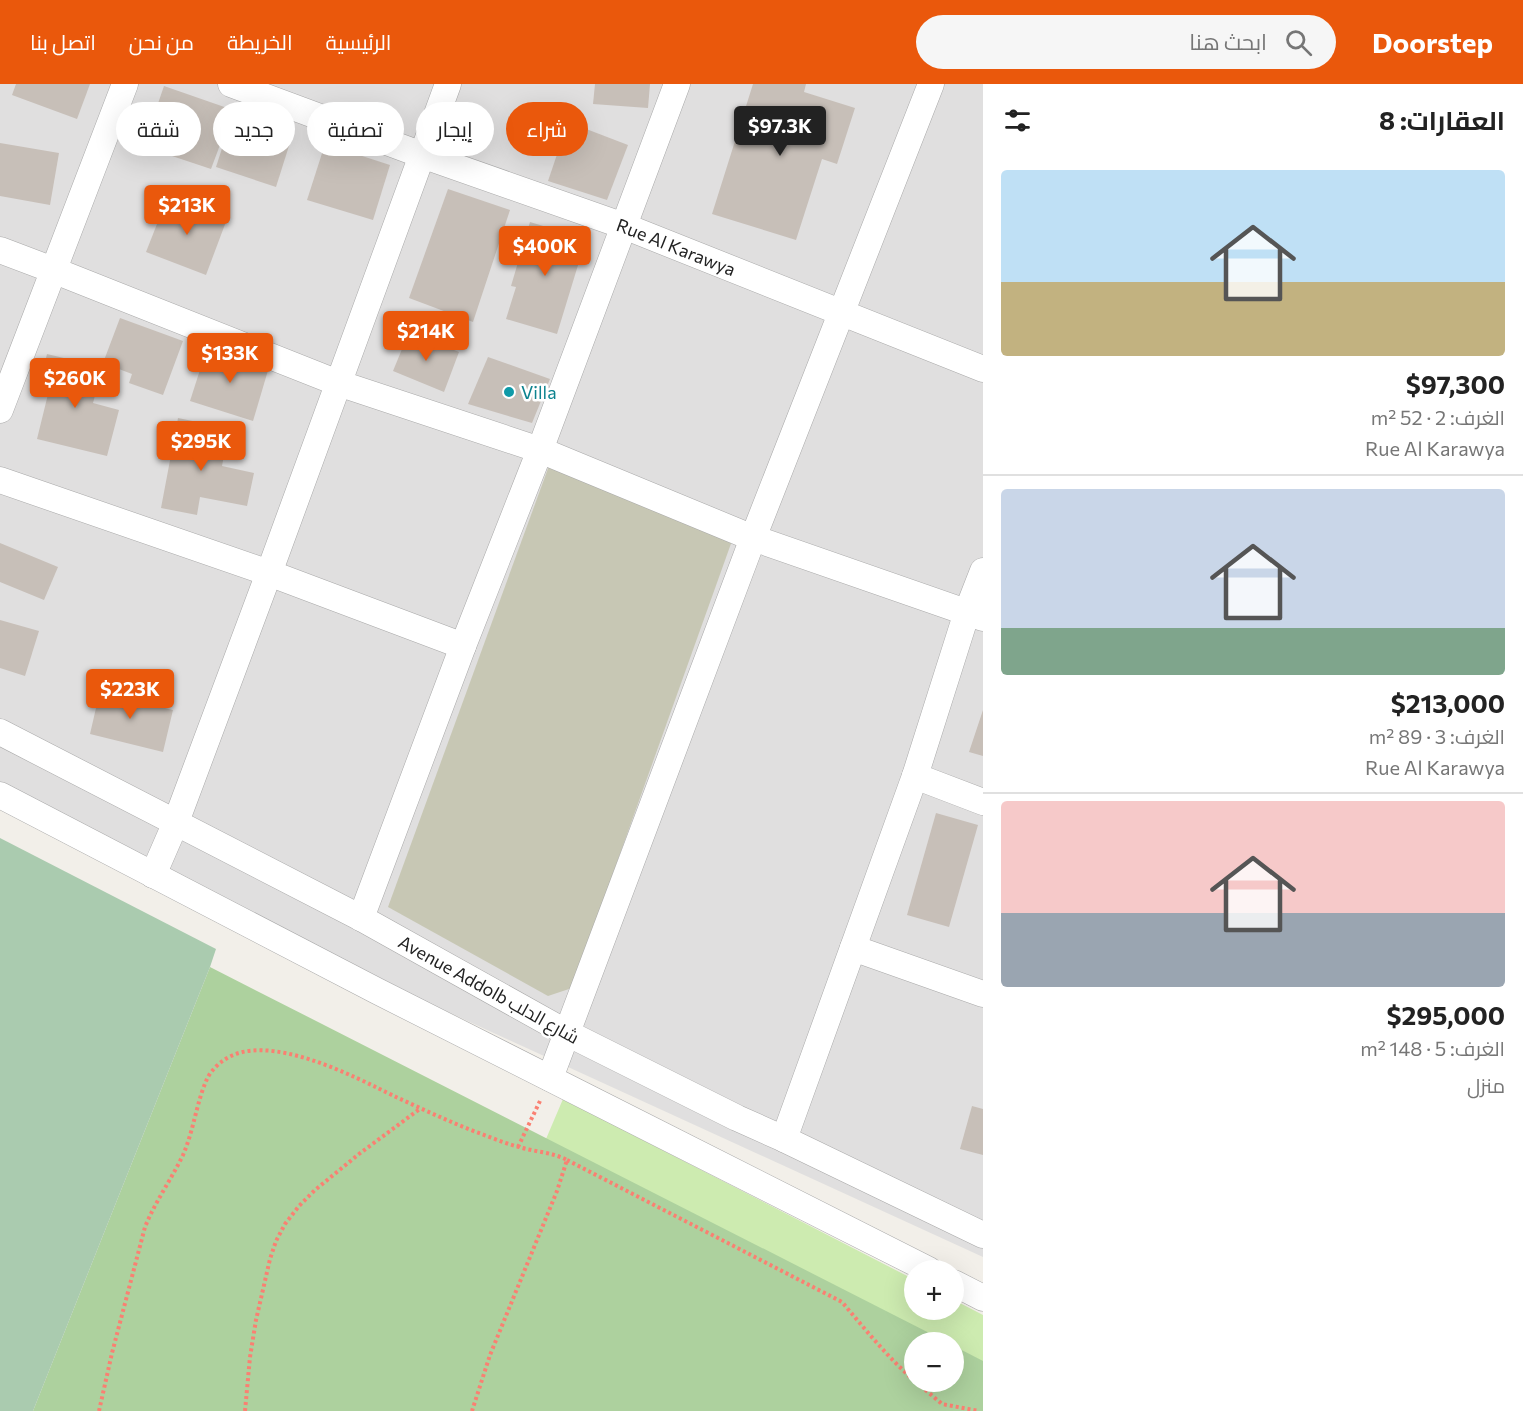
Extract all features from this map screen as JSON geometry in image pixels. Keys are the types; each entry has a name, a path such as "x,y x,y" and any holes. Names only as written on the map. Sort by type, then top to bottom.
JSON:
{"street":[{"path":"0,410 125,84"},
{"name":"Rue Al Karawya","path":"231,84 416,153"},
{"path":"441,102 448,84"},
{"path":"361,918 677,84"},
{"path":"550,1078 753,538 931,84"},
{"path":"153,875 176,822 422,156"},
{"name":"Rue Al Karawya","path":"425,156 624,226 983,369"},
{"path":"0,250 338,383 540,450 753,538 975,615"},
{"path":"0,480 269,573 463,646"},
{"path":"784,1139 975,615 983,572"},
{"name":"Avenue Addolb شارع الدلب","path":"0,732 361,918 567,1033 737,1118 983,1235"},
{"path":"915,776 983,802"},
{"path":"0,795 377,991 909,1260"},
{"path":"853,948 983,994"},
{"path":"964,1288 983,1298"}],"path":[{"path":"99,1411 145,1227 182,1156 209,1076 216,1067 234,1054 258,1050 292,1055 332,1066 441,1118 518,1147 558,1155 842,1302 904,1371"},
{"path":"518,1147 550,1078"},
{"path":"245,1411 256,1320 270,1259 285,1224 299,1206 358,1154 421,1108"},
{"path":"472,1411 490,1355 557,1191 567,1160"},
{"path":"928,1392 942,1404 979,1411"}],"shaded area":[{"path":"0,84 983,84 983,1257 0,807"},
{"path":"550,463 733,538 572,988 548,996 388,907"}],"green space":[{"path":"0,838 216,949 33,1411 0,1411"},
{"path":"210,967 927,1332 904,1332 904,1392 964,1392 964,1351 983,1361 983,1411 33,1411"},
{"path":"563,1099 904,1274 904,1320 964,1320 964,1305 983,1315 983,1411 483,1411 583,1158 546,1139"}],"building":[{"path":"16,84 90,84 77,119 12,95"},
{"path":"595,84 650,84 648,108 593,104"},
{"path":"753,84 806,84 804,92 855,108 837,164 822,159 796,240 712,214"},
{"path":"164,86 213,103 213,156 216,156 211,169 172,156 201,156 201,102 158,102"},
{"path":"588,130 628,145 607,200 548,181 556,156 588,156"},
{"path":"0,143 59,153 50,205 0,196"},
{"path":"220,156 286,156 276,187 216,167"},
{"path":"321,156 362,156 390,165 373,220 307,200"},
{"path":"448,189 510,210 473,322 409,298"},
{"path":"168,196 227,219 206,275 146,252"},
{"path":"530,222 586,239 557,334 506,319 516,287 511,286"},
{"path":"120,318 183,341 163,395 129,383 132,374 103,363"},
{"path":"409,332 459,352 444,392 393,371"},
{"path":"207,348 269,367 253,421 190,401"},
{"path":"47,354 89,364 84,384 97,388 93,403 119,410 107,456 37,439 51,382 41,379"},
{"name":"Villa","path":"488,357 550,379 532,423 468,404"},
{"path":"178,418 212,425 207,452 224,455 222,466 254,473 247,506 200,497 197,515 161,508"},
{"path":"0,543 58,567 44,600 0,582"},
{"path":"0,620 39,631 25,676 0,668"},
{"path":"102,682 119,686 116,696 173,710 163,752 90,734"},
{"path":"983,710 983,756 969,752"},
{"path":"936,813 978,825 949,927 907,915"},
{"path":"972,1106 983,1109 983,1155 960,1149"}],"place":[{"name":"Villa","path":"509,392"}]}
